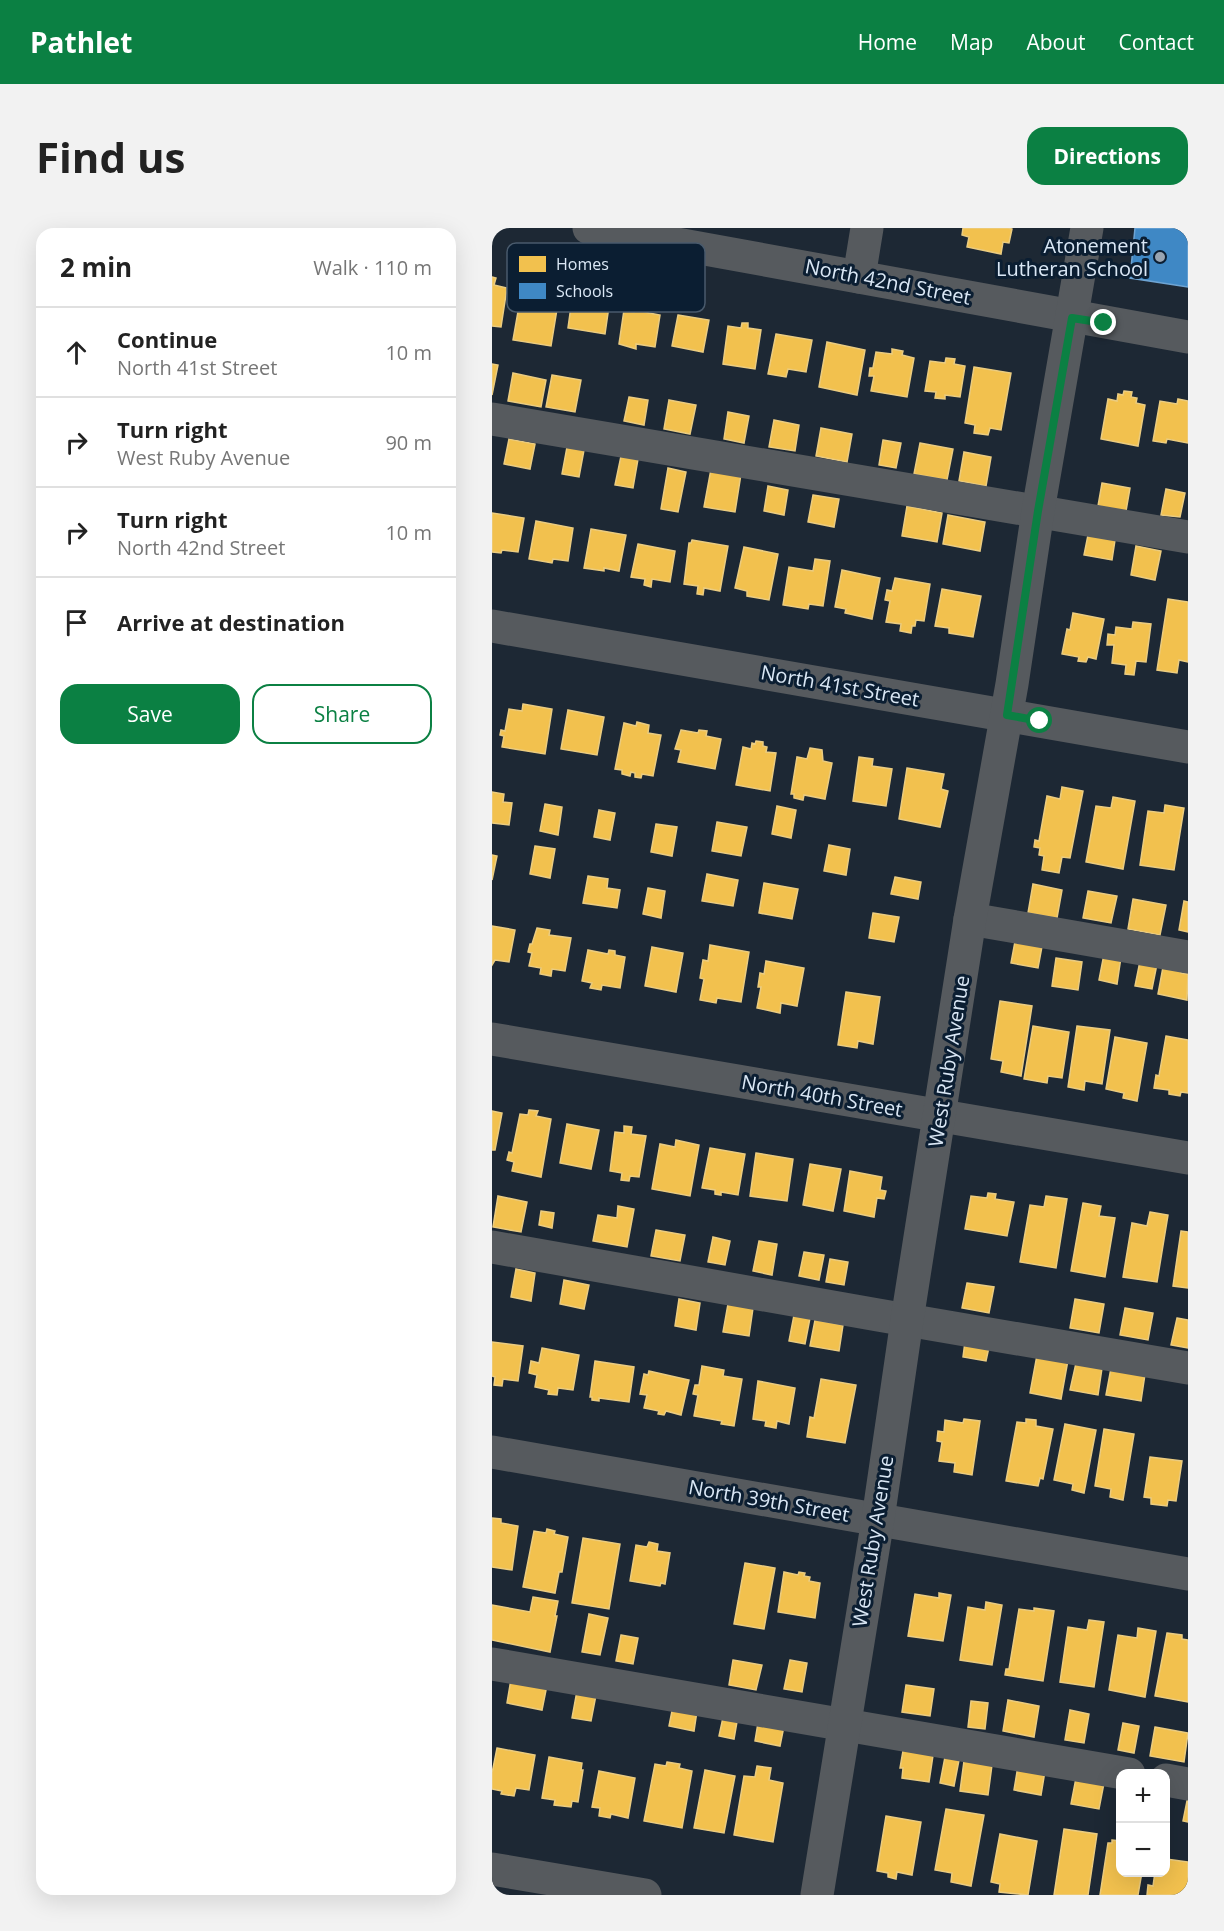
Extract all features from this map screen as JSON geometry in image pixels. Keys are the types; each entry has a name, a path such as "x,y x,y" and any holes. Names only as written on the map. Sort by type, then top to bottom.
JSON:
{"street":[{"name":"North 42nd Street","path":"589,228 655,233 702,243"},
{"path":"859,276 867,228"},
{"name":"West Ruby Avenue","path":"817,1895 878,1519 970,919 1007,715 1038,511 1087,228"},
{"name":"North 42nd Street","path":"705,244 1072,318 1188,337"},
{"path":"492,418 1188,537"},
{"name":"North 41st Street","path":"492,626 1188,747"},
{"path":"970,919 1188,957"},
{"name":"North 40th Street","path":"492,1039 1188,1158"},
{"path":"492,1247 1188,1368"},
{"name":"North 39th Street","path":"492,1452 1188,1574"},
{"path":"492,1664 1116,1771"},
{"path":"1170,1781 1188,1784"},
{"path":"492,1869 645,1895"}],"building: Homes":[{"path":"963,228 1012,229 1009,243 1003,242 1001,254 967,247 969,237 962,235"},
{"path":"492,277 496,278 494,285 507,288 501,327 492,326"},
{"path":"518,312 557,312 551,346 513,340"},
{"path":"570,312 608,312 605,334 568,328"},
{"path":"624,312 660,315 655,347 636,344 636,349 619,344"},
{"path":"678,315 709,320 703,352 672,346"},
{"path":"742,323 748,323 748,328 761,330 755,369 723,364 728,326 741,328"},
{"path":"776,334 812,340 806,372 788,369 786,377 768,374"},
{"path":"827,342 865,350 857,395 819,387"},
{"path":"892,349 903,351 902,355 914,358 907,397 871,391 874,376 869,376 870,368 873,368 876,352 892,354"},
{"path":"946,358 955,359 954,364 965,366 960,397 945,395 945,399 935,398 936,392 925,391 930,361 945,363"},
{"path":"492,364 498,365 492,395"},
{"path":"974,367 1011,373 1001,430 990,428 988,435 974,433 975,425 965,423"},
{"path":"513,373 546,380 541,407 508,401"},
{"path":"552,375 581,380 575,412 546,407"},
{"path":"1124,391 1132,392 1131,397 1137,398 1136,403 1145,405 1138,446 1101,439 1108,399 1117,401 1118,394 1123,395"},
{"path":"629,397 648,400 644,425 624,421"},
{"path":"1178,399 1188,401 1188,443 1167,439 1166,443 1153,441 1160,401 1177,404"},
{"path":"669,400 696,405 690,434 664,429"},
{"path":"728,412 749,416 744,443 724,439"},
{"path":"774,420 799,425 795,451 769,447"},
{"path":"821,428 852,434 847,462 816,456"},
{"path":"509,439 535,444 530,469 504,464"},
{"path":"883,440 901,443 896,468 879,465"},
{"path":"920,443 953,449 947,480 914,474"},
{"path":"567,447 584,450 579,477 562,474"},
{"path":"964,452 991,457 986,486 959,481"},
{"path":"621,456 638,459 633,488 615,485"},
{"path":"668,468 686,472 678,512 661,509"},
{"path":"711,469 741,474 735,512 704,507"},
{"path":"1102,483 1130,488 1126,511 1098,506"},
{"path":"768,486 788,490 784,515 764,511"},
{"path":"1166,489 1185,493 1180,517 1161,515"},
{"path":"813,495 839,499 834,527 808,522"},
{"path":"907,506 942,513 937,542 902,536"},
{"path":"492,513 524,518 518,552 502,550 501,553 492,552"},
{"path":"948,515 985,522 980,551 943,544"},
{"path":"536,521 573,528 568,561 553,559 552,563 529,559"},
{"path":"591,529 626,535 619,571 584,568"},
{"path":"1088,535 1115,540 1112,560 1084,555"},
{"path":"692,540 728,546 720,591 704,588 703,595 697,594 698,586 684,584 689,543"},
{"path":"638,544 675,551 670,582 652,579 651,587 644,585 645,579 631,577"},
{"path":"1136,546 1161,551 1155,580 1131,575"},
{"path":"744,547 778,554 769,600 747,596 747,591 735,588"},
{"path":"815,559 830,561 823,606 809,604 808,609 783,605 789,567 813,571"},
{"path":"842,570 880,578 872,619 845,613 846,609 835,607"},
{"path":"895,578 930,584 924,621 916,620 911,633 900,631 901,624 886,622 890,601 885,600 887,590 892,591"},
{"path":"942,589 981,596 973,637 949,633 949,628 935,626"},
{"path":"1168,599 1188,602 1188,662 1179,660 1177,673 1157,670"},
{"path":"1073,613 1104,619 1096,659 1088,657 1086,662 1078,661 1079,657 1062,654"},
{"path":"1133,622 1151,624 1146,662 1136,661 1134,675 1125,674 1126,665 1112,663 1114,645 1107,645 1108,634 1115,635 1116,627 1132,629"},
{"path":"523,704 552,709 545,754 502,747 504,736 500,735 501,730 505,731 509,709 522,711"},
{"path":"568,710 604,717 597,755 561,749"},
{"path":"637,722 649,725 648,733 661,735 653,776 642,774 641,778 635,777 635,773 631,772 630,776 622,774 622,770 615,769 624,723 636,726"},
{"path":"681,730 698,733 699,730 707,731 706,736 721,739 715,769 678,762 681,750 675,749"},
{"path":"756,741 763,742 763,746 767,747 766,752 776,753 770,791 736,785 743,747 751,749 752,743 755,744"},
{"path":"810,748 822,750 823,761 832,763 825,799 804,795 803,800 794,798 794,794 791,794 797,757 807,759"},
{"path":"859,757 873,759 872,766 892,769 886,806 853,801"},
{"path":"907,768 944,774 941,789 948,791 940,827 899,819"},
{"path":"1062,787 1083,791 1070,858 1062,857 1059,873 1042,870 1044,856 1039,855 1040,848 1034,847 1035,840 1039,841 1047,796 1060,799"},
{"path":"492,792 504,794 503,802 512,803 509,825 492,823"},
{"path":"1113,797 1135,801 1123,869 1086,862 1096,806 1111,808"},
{"path":"545,804 562,807 558,835 540,831"},
{"path":"1165,805 1184,808 1174,870 1140,865 1148,811 1164,813"},
{"path":"777,806 796,810 791,838 772,834"},
{"path":"599,810 615,813 610,840 594,837"},
{"path":"717,822 747,827 741,856 712,851"},
{"path":"656,824 677,827 672,856 651,852"},
{"path":"829,845 850,849 846,875 824,871"},
{"path":"535,846 555,849 550,878 530,874"},
{"path":"492,855 497,856 492,880"},
{"path":"707,874 738,880 733,906 702,901"},
{"path":"588,876 608,879 607,888 620,890 617,908 583,903"},
{"path":"895,877 921,882 918,899 891,894"},
{"path":"764,883 798,889 792,919 759,913"},
{"path":"1033,884 1062,890 1057,918 1028,913"},
{"path":"648,888 665,891 661,918 643,914"},
{"path":"1088,891 1117,896 1111,923 1083,918"},
{"path":"1133,899 1166,905 1160,935 1128,929"},
{"path":"1184,901 1188,902 1188,932 1179,930"},
{"path":"873,913 899,917 894,942 869,938"},
{"path":"492,926 515,930 509,962 495,960 492,965"},
{"path":"537,928 550,930 549,935 571,938 565,971 552,969 551,976 540,974 541,968 529,966 532,953 528,952"},
{"path":"1016,936 1043,941 1038,968 1011,963"},
{"path":"710,945 749,952 741,1002 717,998 716,1003 700,1000 704,979 700,978 703,960 708,961"},
{"path":"652,947 683,953 676,992 645,986"},
{"path":"588,950 608,954 609,950 615,951 615,955 625,957 620,988 602,985 601,990 590,988 592,983 582,981"},
{"path":"1104,954 1121,957 1117,984 1099,980"},
{"path":"1056,958 1082,962 1078,990 1052,986"},
{"path":"766,961 804,968 797,1006 781,1003 780,1013 757,1008 761,987 758,987 760,973 764,974"},
{"path":"1140,961 1157,964 1152,989 1135,986"},
{"path":"1163,967 1181,970 1181,973 1188,974 1187,1000 1158,994"},
{"path":"846,992 880,997 873,1044 858,1041 857,1048 838,1045"},
{"path":"1000,1001 1032,1006 1021,1076 1001,1072 1003,1061 991,1059"},
{"path":"1033,1026 1069,1032 1062,1078 1048,1076 1047,1083 1024,1079"},
{"path":"1077,1026 1110,1030 1102,1084 1085,1081 1084,1090 1068,1087"},
{"path":"1166,1036 1188,1040 1188,1093 1181,1092 1180,1096 1169,1094 1169,1090 1154,1088 1156,1075 1159,1076"},
{"path":"1115,1037 1147,1043 1137,1101 1123,1098 1124,1093 1106,1089"},
{"path":"529,1110 538,1111 536,1116 551,1119 541,1177 512,1171 514,1162 507,1160 509,1152 512,1153 520,1114 528,1115"},
{"path":"492,1111 502,1113 495,1150 492,1150"},
{"path":"567,1124 599,1130 591,1169 560,1163"},
{"path":"624,1126 632,1127 631,1134 646,1136 639,1177 630,1176 629,1181 621,1180 622,1173 610,1171 615,1132 624,1133"},
{"path":"676,1140 699,1145 690,1196 652,1189 660,1144 675,1147"},
{"path":"710,1148 745,1154 738,1195 721,1192 721,1195 715,1194 715,1190 702,1188"},
{"path":"756,1153 793,1159 787,1201 750,1196"},
{"path":"810,1164 841,1169 833,1211 803,1205"},
{"path":"850,1171 882,1177 880,1190 886,1191 884,1199 877,1198 874,1217 844,1211"},
{"path":"988,1193 996,1194 995,1199 1014,1202 1007,1236 965,1229 971,1196 987,1198"},
{"path":"498,1196 527,1202 521,1232 493,1227"},
{"path":"1046,1196 1067,1199 1056,1268 1020,1262 1030,1205 1044,1207"},
{"path":"1083,1203 1101,1206 1099,1216 1115,1218 1105,1277 1071,1271"},
{"path":"618,1206 634,1209 627,1247 593,1241 598,1215 617,1218"},
{"path":"541,1211 554,1213 552,1228 539,1225"},
{"path":"1150,1212 1168,1215 1157,1282 1123,1277 1132,1223 1147,1226"},
{"path":"656,1230 685,1235 680,1261 651,1256"},
{"path":"1181,1231 1188,1232 1188,1288 1173,1286"},
{"path":"713,1237 730,1241 725,1265 708,1262"},
{"path":"759,1241 777,1244 772,1275 753,1271"},
{"path":"804,1252 824,1255 819,1280 799,1276"},
{"path":"830,1259 848,1262 844,1285 826,1282"},
{"path":"516,1269 535,1273 531,1301 511,1297"},
{"path":"564,1280 589,1285 584,1309 560,1304"},
{"path":"967,1283 994,1287 989,1313 962,1308"},
{"path":"679,1299 700,1303 696,1330 675,1326"},
{"path":"1075,1299 1104,1304 1099,1333 1070,1328"},
{"path":"728,1304 753,1308 749,1336 723,1332"},
{"path":"1125,1308 1153,1313 1148,1340 1120,1335"},
{"path":"794,1315 810,1318 805,1344 789,1341"},
{"path":"1177,1318 1188,1320 1188,1348 1171,1345"},
{"path":"815,1320 843,1325 839,1351 810,1346"},
{"path":"492,1342 523,1346 518,1381 503,1379 502,1386 494,1385"},
{"path":"965,1342 989,1347 986,1361 963,1357"},
{"path":"542,1348 579,1355 573,1390 558,1388 557,1395 548,1394 549,1390 535,1387 537,1375 529,1373 531,1361 539,1363"},
{"path":"1037,1355 1068,1360 1061,1399 1030,1393"},
{"path":"595,1361 634,1367 629,1402 599,1398 599,1401 592,1400 590,1397"},
{"path":"1076,1363 1102,1368 1098,1395 1070,1390"},
{"path":"702,1366 724,1370 723,1376 742,1379 734,1426 721,1424 722,1421 694,1416 698,1395 693,1394 695,1385 699,1385"},
{"path":"1111,1368 1145,1374 1141,1401 1106,1395"},
{"path":"649,1371 689,1380 681,1415 666,1411 664,1415 658,1414 659,1411 644,1408 647,1395 640,1394 644,1374 648,1375"},
{"path":"821,1379 856,1385 845,1443 807,1437 810,1417 814,1418"},
{"path":"758,1381 795,1388 789,1424 777,1421 776,1428 765,1426 766,1421 753,1419"},
{"path":"964,1419 980,1421 972,1475 954,1472 955,1463 939,1461 942,1442 937,1441 938,1431 944,1432 945,1420 963,1423"},
{"path":"1026,1419 1036,1420 1036,1426 1053,1429 1043,1479 1040,1478 1038,1486 1006,1481 1017,1422 1026,1423"},
{"path":"1065,1424 1096,1430 1084,1493 1072,1490 1073,1484 1054,1480"},
{"path":"1104,1429 1134,1434 1123,1500 1110,1497 1111,1489 1095,1486"},
{"path":"1150,1457 1182,1461 1176,1501 1168,1500 1167,1506 1151,1504 1151,1498 1144,1497"},
{"path":"492,1518 501,1519 501,1523 518,1526 512,1570 492,1567"},
{"path":"547,1529 555,1531 554,1534 568,1537 562,1572 559,1572 555,1593 523,1587 534,1531 546,1533"},
{"path":"583,1538 620,1544 609,1609 572,1603"},
{"path":"649,1542 658,1544 657,1551 670,1553 665,1584 661,1583 660,1586 630,1581 636,1545 647,1547"},
{"path":"745,1563 775,1568 764,1629 734,1624"},
{"path":"784,1572 798,1575 799,1572 805,1573 804,1576 810,1577 809,1581 820,1583 815,1618 778,1612"},
{"path":"939,1593 951,1595 943,1641 908,1636 915,1594 939,1598"},
{"path":"533,1597 558,1601 550,1652 492,1640 492,1605 530,1612"},
{"path":"986,1602 1002,1605 992,1665 960,1660 968,1607 985,1610"},
{"path":"1034,1608 1054,1611 1043,1681 1005,1675 1006,1669 1009,1669 1019,1609 1034,1611"},
{"path":"589,1614 608,1618 600,1655 582,1652"},
{"path":"1089,1620 1104,1622 1094,1687 1060,1682 1068,1627 1087,1630"},
{"path":"1138,1628 1156,1631 1145,1697 1109,1690 1118,1635 1137,1638"},
{"path":"1167,1633 1182,1635 1182,1639 1188,1640 1188,1702 1155,1696"},
{"path":"621,1635 638,1638 633,1664 616,1661"},
{"path":"733,1660 762,1665 756,1690 729,1685"},
{"path":"790,1660 807,1663 802,1692 784,1689"},
{"path":"512,1673 548,1680 542,1710 507,1703"},
{"path":"906,1685 934,1689 930,1716 902,1712"},
{"path":"577,1691 596,1695 591,1721 572,1718"},
{"path":"1008,1700 1039,1706 1034,1737 1003,1731"},
{"path":"971,1701 988,1703 985,1729 968,1727"},
{"path":"673,1706 697,1711 694,1731 669,1726"},
{"path":"1070,1710 1089,1714 1084,1743 1065,1740"},
{"path":"724,1713 738,1716 734,1739 719,1736"},
{"path":"759,1717 785,1721 780,1746 755,1741"},
{"path":"1123,1723 1139,1726 1134,1753 1118,1750"},
{"path":"1155,1727 1188,1733 1184,1762 1150,1756"},
{"path":"904,1745 934,1749 929,1782 902,1778 903,1768 900,1768"},
{"path":"497,1748 535,1755 529,1790 516,1788 514,1796 501,1794 502,1791 492,1789 492,1773"},
{"path":"549,1757 582,1763 578,1802 572,1801 571,1807 554,1805 555,1800 542,1798"},
{"path":"945,1757 959,1760 954,1786 940,1783"},
{"path":"964,1761 992,1765 988,1795 960,1791"},
{"path":"667,1762 680,1764 679,1768 692,1771 682,1828 644,1821 655,1764 666,1766"},
{"path":"757,1766 771,1768 769,1780 783,1783 773,1842 734,1835 744,1776 755,1777"},
{"path":"1018,1766 1045,1771 1041,1795 1014,1790"},
{"path":"705,1770 735,1776 724,1833 694,1828"},
{"path":"599,1771 635,1778 628,1818 611,1814 610,1818 599,1816 600,1808 592,1807"},
{"path":"1076,1778 1104,1783 1099,1809 1071,1804"},
{"path":"1188,1796 1188,1822 1183,1821"},
{"path":"946,1809 984,1815 971,1886 951,1882 952,1873 935,1870"},
{"path":"886,1816 921,1822 912,1875 897,1872 896,1879 888,1877 888,1873 877,1871"},
{"path":"1064,1829 1097,1834 1088,1895 1054,1895"},
{"path":"1000,1834 1037,1841 1028,1895 999,1892 1000,1884 991,1882"},
{"path":"1112,1840 1116,1840 1116,1877 1141,1877 1138,1895 1100,1895 1108,1843 1112,1843"},
{"path":"1170,1860 1188,1862 1188,1895 1147,1895 1148,1885 1153,1886 1154,1877 1170,1877"}],"building: Schools":[{"name":"Atonement Lutheran School","path":"1135,228 1188,228 1188,287 1130,278"}],"place":[{"name":"Atonement Lutheran School","path":"1160,257"}],"route":[{"path":"1040,721 1007,715 1038,511 1072,318 1104,323"}]}
